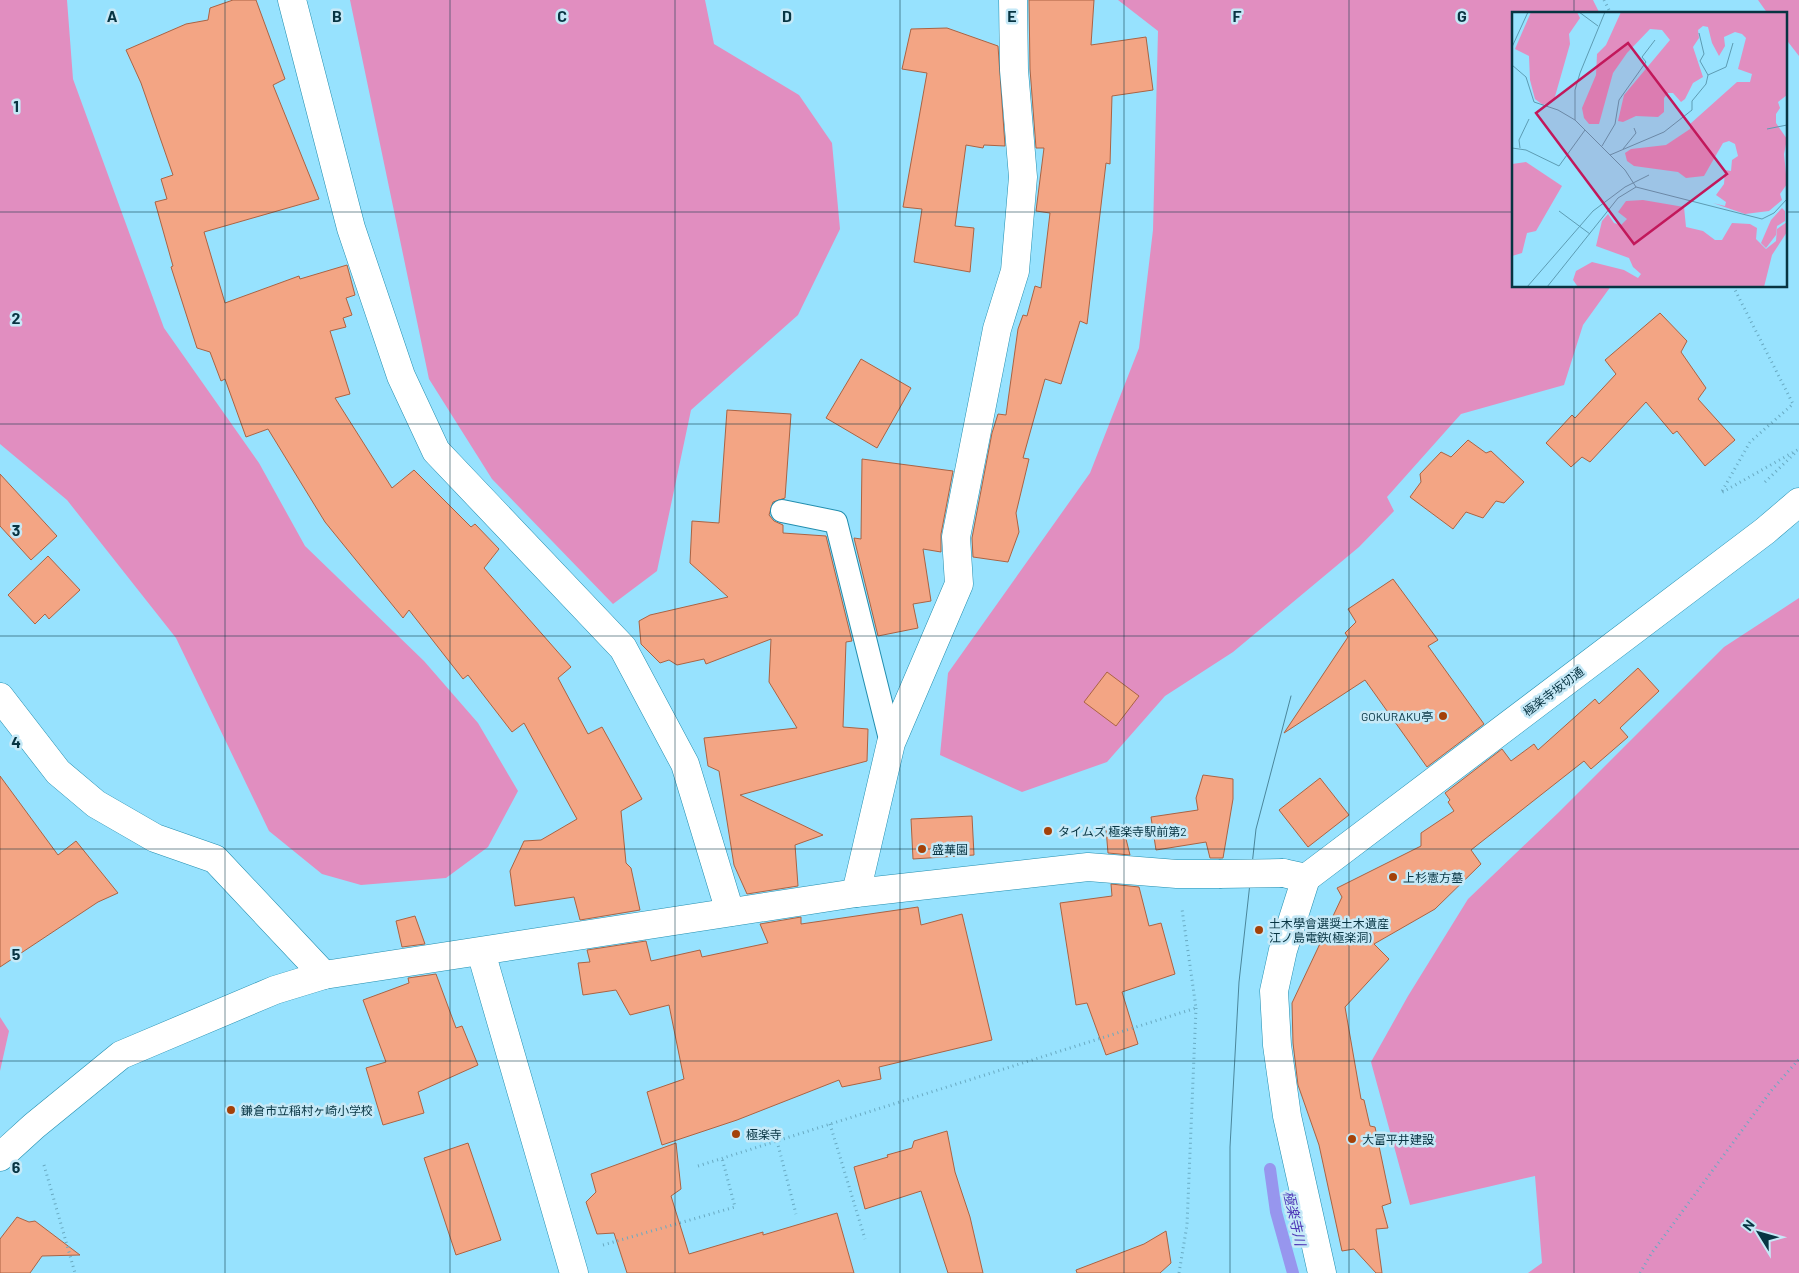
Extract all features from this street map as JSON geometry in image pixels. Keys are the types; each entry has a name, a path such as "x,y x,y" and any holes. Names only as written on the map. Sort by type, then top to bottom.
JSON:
{"street":[{"path":"292,0 351,228 401,376 436,452 623,648 685,764 730,912"},
{"path":"856,893 891,743 959,584 956,537 998,329 1015,271 1023,177 1014,70 1013,0"},
{"name":"極楽寺坂切通","path":"1294,875 1765,531 1799,502"},
{"path":"0,698 58,772 96,804 155,838 215,859 324,976"},
{"path":"0,1157 34,1126 121,1055 275,990 324,976 856,893 1088,867 1177,874 1294,875 1283,950 1274,991 1277,1045 1287,1116 1322,1273"},
{"path":"481,952 571,1264"}],"lane":[{"path":"782,511 836,522 891,743"}],"path":[{"path":"1604,0 1610,12"},
{"path":"1734,288 1793,404 1750,442 1721,493 1799,449"},
{"path":"1177,874 1196,1008 1187,1225 1180,1273"},
{"path":"698,1166 1196,1008"},
{"path":"1640,1273 1651,1254 1771,1091 1799,1059"},
{"path":"830,1124 865,1239"},
{"path":"34,1126 58,1221 74,1273"},
{"path":"778,1141 796,1214"},
{"path":"571,1264 735,1207 722,1158"}],"shaded area":[{"path":"0,0 67,0 73,79 164,328 259,463 305,546 424,661 478,723 518,791 488,847 446,878 361,885 322,874 269,831 176,638 67,500 0,444"},
{"path":"350,0 705,0 714,44 799,95 832,143 840,229 798,315 691,410 657,571 613,604 492,479 429,379"},
{"path":"1118,0 1593,0 1599,12 1512,12 1512,288 1610,288 1583,325 1564,385 1461,414 1387,497 1394,511 1359,547 1233,652 1165,696 1107,762 1022,792 940,755 948,673 1090,473 1139,348 1153,230 1158,31"},
{"path":"1758,0 1799,0 1799,56 1786,39 1786,12 1767,12"},
{"path":"1799,598 1799,1273 1528,1273 1542,1263 1535,1176 1410,1205 1371,1062 1408,996 1468,899 1558,813 1724,647"},
{"path":"0,1017 9,1031 0,1071"}],"building":[{"path":"233,0 256,0 285,79 273,85 319,199 204,232 225,303 299,276 300,279 347,265 355,295 346,298 352,315 343,318 346,327 330,331 350,394 335,398 392,488 414,470 471,527 475,524 499,549 484,568 571,667 558,678 588,734 602,727 642,799 621,811 626,863 631,868 640,910 580,920 574,897 515,906 510,871 524,841 541,840 577,819 524,723 512,732 468,675 463,679 409,610 403,618 325,522 268,429 246,437 225,379 221,381 210,352 197,348 171,267 173,266 155,202 167,199 161,179 173,175 141,83 126,50 186,24 208,20 210,8"},
{"path":"1029,0 1094,0 1091,45 1146,37 1153,90 1112,96 1110,164 1106,163 1087,324 1080,321 1061,384 1045,379 1023,458 1029,459 1016,513 1019,532 1008,562 973,557 972,538 992,433 998,414 1006,415 1018,329 1023,315 1027,316 1035,286 1041,288 1050,213 1036,211 1044,148 1036,148 1030,69"},
{"path":"947,28 998,46 1005,146 984,145 983,148 966,145 955,226 974,228 970,272 914,262 922,209 903,207 927,73 902,69 911,29"},
{"path":"1660,313 1687,341 1681,352 1706,388 1698,399 1735,440 1705,466 1677,431 1673,434 1646,402 1590,462 1582,457 1571,467 1546,443 1572,415 1575,418 1616,374 1605,360"},
{"path":"861,359 911,388 877,448 826,418"},
{"path":"727,410 791,414 785,498 773,502 769,515 774,521 783,525 783,533 826,536 852,641 846,642 843,727 868,729 867,761 740,795 823,835 795,845 798,886 747,894 734,865 719,771 708,766 704,738 797,728 769,682 771,639 706,664 704,659 677,665 669,660 660,663 641,644 639,621 650,615 728,597 690,563 692,521 719,523"},
{"path":"1468,440 1486,453 1491,451 1524,482 1504,503 1496,501 1483,518 1466,512 1453,529 1410,497 1421,482 1420,474 1441,452 1451,457"},
{"path":"862,459 953,471 941,534 941,552 923,549 931,601 913,604 918,628 878,636 854,538 861,539"},
{"path":"0,474 57,536 31,560 0,526"},
{"path":"48,556 80,590 49,619 45,614 35,624 8,595"},
{"path":"1393,579 1438,640 1428,646 1484,724 1427,767 1365,680 1284,733 1348,637 1345,633 1356,622 1348,609"},
{"path":"1638,668 1659,691 1620,728 1628,737 1591,769 1584,761 1471,850 1481,864 1435,909 1374,944 1389,959 1345,1007 1361,1099 1364,1100 1370,1126 1375,1127 1391,1203 1382,1206 1388,1228 1376,1229 1382,1273 1376,1273 1354,1249 1342,1251 1319,1145 1298,1085 1293,1043 1292,1003 1342,897 1337,888 1421,846 1421,833 1454,811 1445,793 1502,749 1511,761 1534,744 1538,750 1595,699 1599,704"},
{"path":"1107,672 1139,696 1116,726 1084,702"},
{"path":"1203,775 1233,779 1233,799 1223,858 1210,858 1206,842 1156,850 1151,817 1198,810 1196,798"},
{"path":"0,776 58,855 76,841 118,893 98,902 0,967"},
{"path":"1320,778 1349,815 1308,847 1279,810"},
{"path":"972,816 974,855 913,859 911,819"},
{"path":"1123,827 1130,855 1108,853 1106,829"},
{"path":"1111,884 1139,887 1149,926 1161,923 1175,974 1122,992 1138,1044 1106,1055 1087,1003 1076,1005 1060,903 1112,896"},
{"path":"918,907 921,925 962,914 992,1040 879,1067 881,1079 842,1087 839,1080 737,1120 662,1145 647,1092 684,1079 669,1005 630,1015 616,990 583,995 578,963 590,962 587,950 646,941 651,961 700,950 702,957 768,943 760,924 801,917 801,924"},
{"path":"415,916 425,944 402,947 396,921"},
{"path":"436,974 456,1028 462,1026 478,1065 418,1092 424,1113 383,1125 366,1068 386,1062 363,1000 409,983 408,978"},
{"path":"947,1131 955,1172 970,1217 983,1273 948,1273 921,1191 865,1209 854,1167 912,1148 914,1141"},
{"path":"468,1143 501,1240 456,1255 424,1158"},
{"path":"676,1143 681,1189 671,1196 689,1254 837,1213 854,1273 627,1273 614,1233 597,1234 586,1202 596,1192 591,1174"},
{"path":"17,1217 29,1222 35,1221 80,1255 42,1256 30,1273 0,1273 0,1239"},
{"path":"1166,1231 1171,1263 1160,1273 1077,1273 1076,1270 1144,1244"}],"waterway":[{"name":"極楽寺川","path":"1270,1169 1276,1212 1293,1273"}],"tram line":[{"path":"1230,1273 1230,1147 1239,982 1256,829 1291,696"}],"place":[{"name":"GOKURAKU亭","path":"1443,716"},
{"name":"タイムズ 極楽寺駅前第2","path":"1048,831"},
{"name":"盛華園","path":"922,849"},
{"name":"上杉憲方墓","path":"1393,877"},
{"name":"土木學會選奨土木遺産 江ノ島電鉄(極楽洞)","path":"1259,930"},
{"name":"鎌倉市立稲村ヶ崎小学校","path":"231,1110"},
{"name":"極楽寺","path":"736,1134"},
{"name":"大富平井建設","path":"1352,1139"}]}
